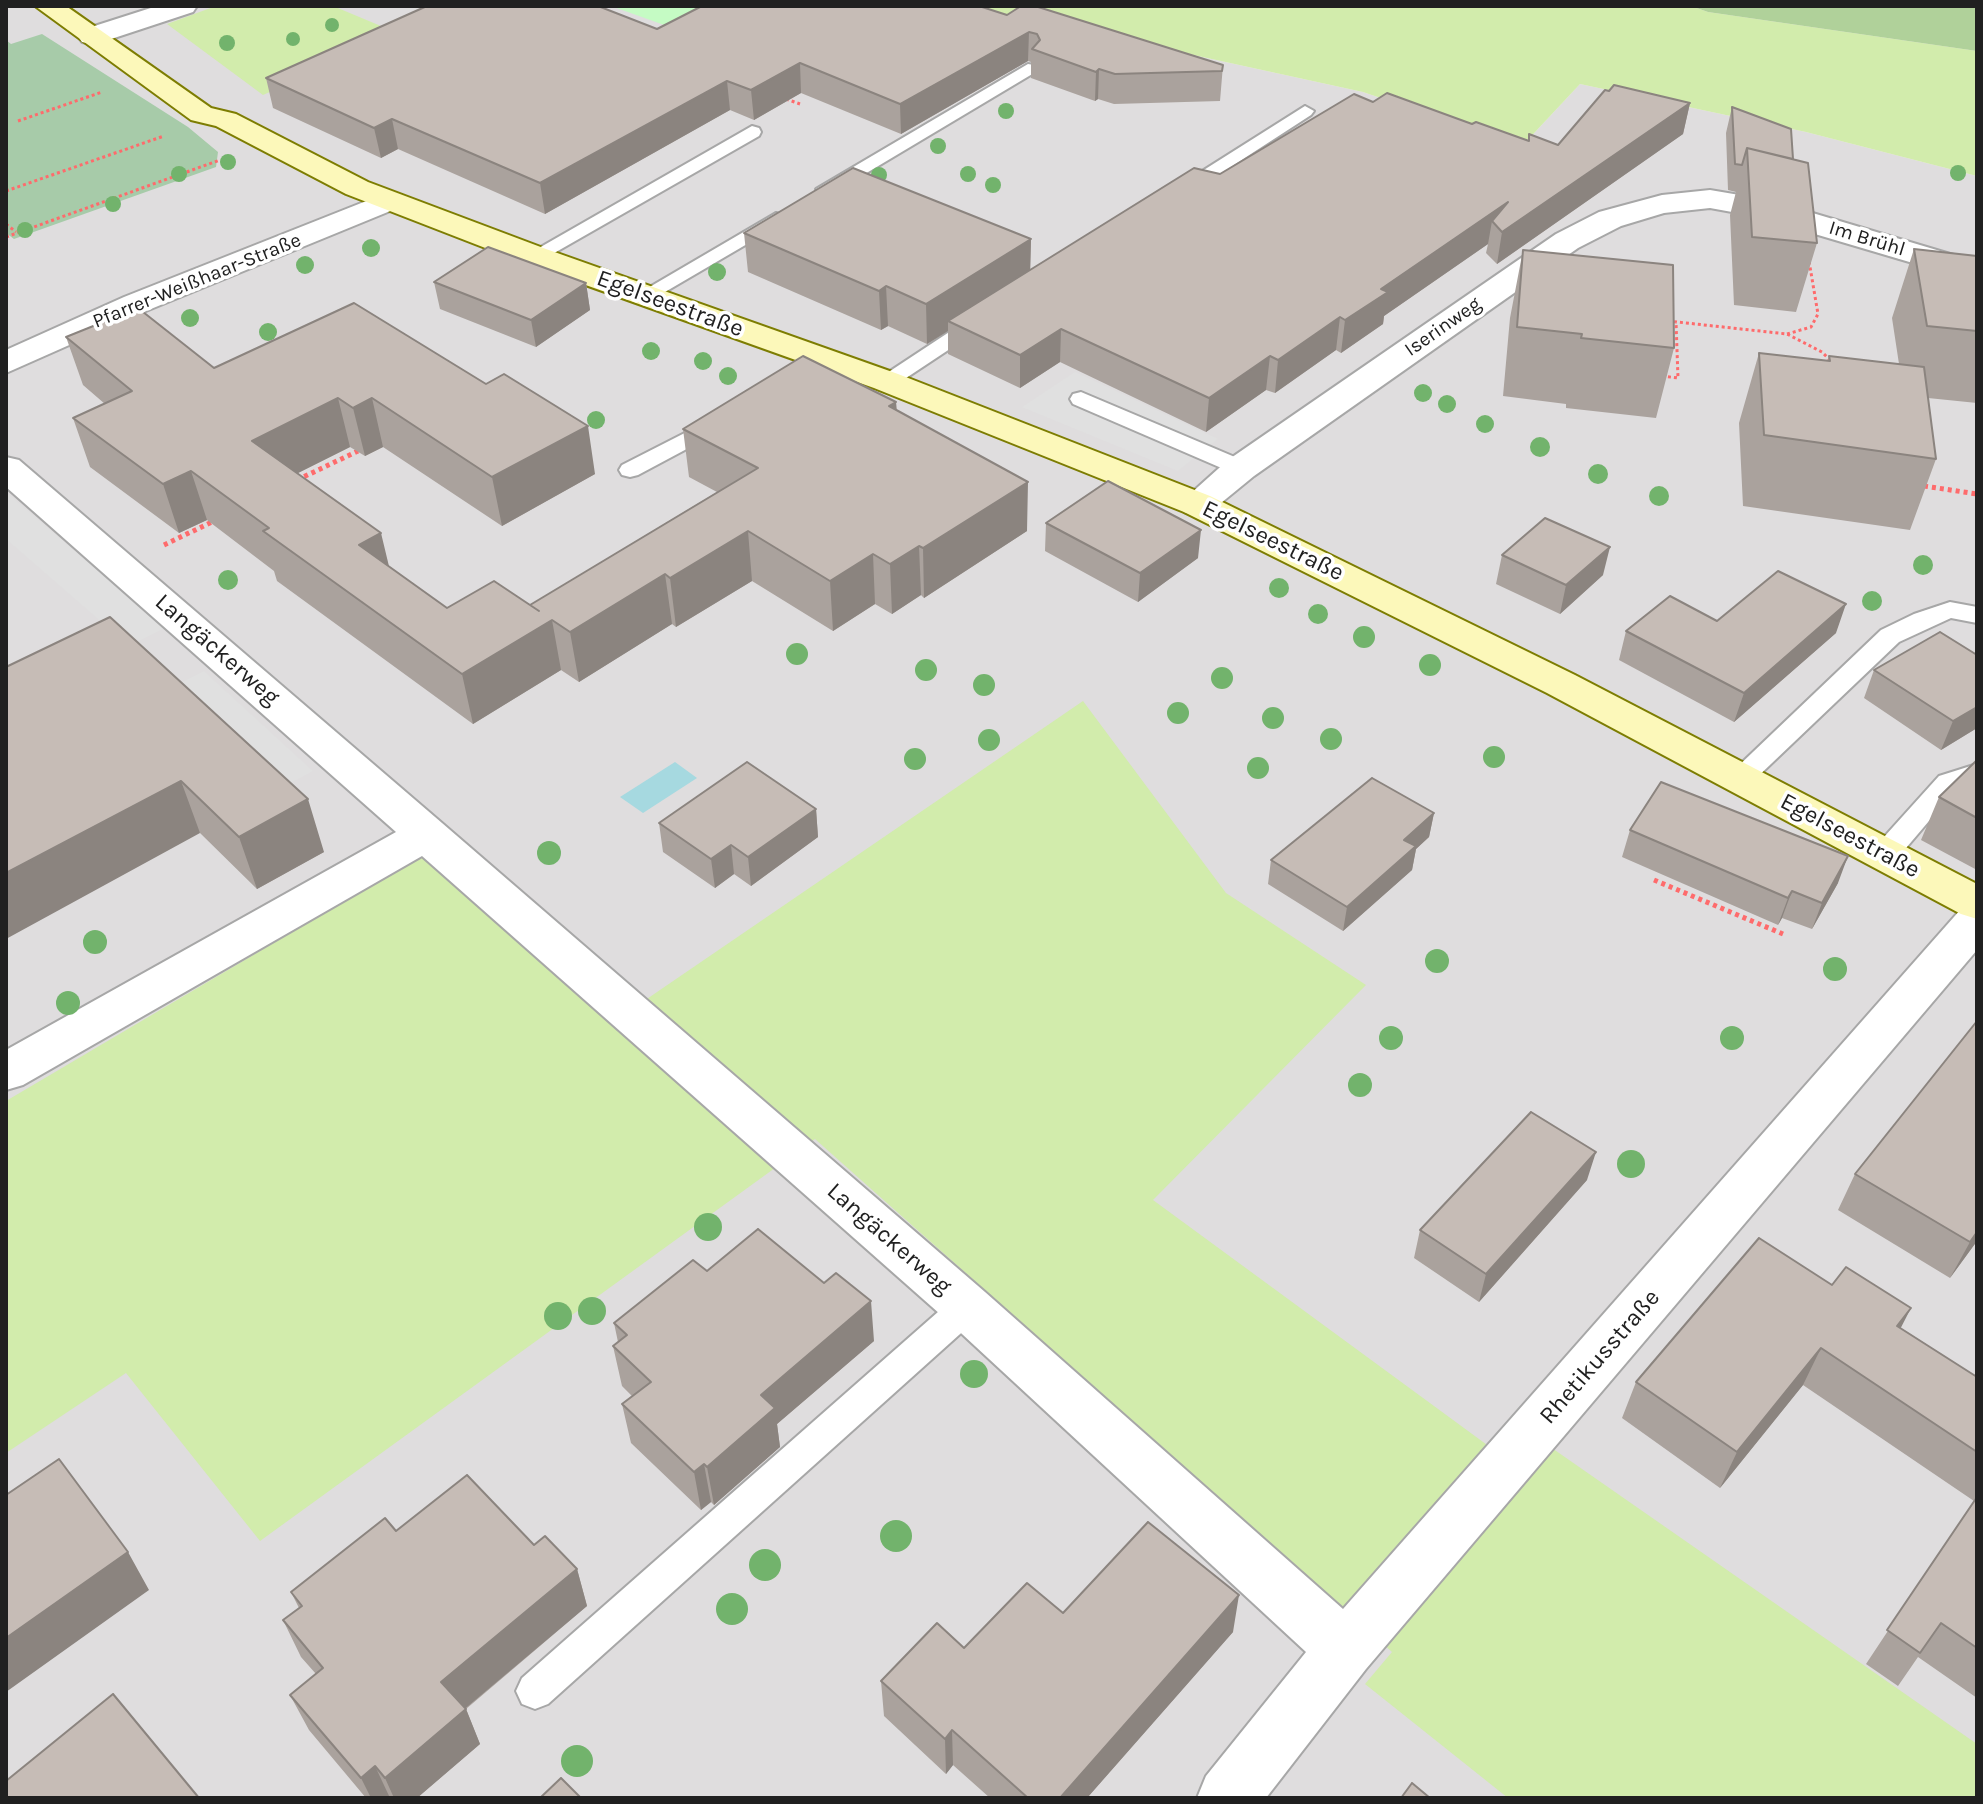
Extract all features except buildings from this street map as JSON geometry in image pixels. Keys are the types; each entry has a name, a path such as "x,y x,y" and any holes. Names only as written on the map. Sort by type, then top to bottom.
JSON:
{"main road":[{"name":"Egelseestraße","path":"48,6 201,114 226,120 389,201 646,295 818,369 886,381 1197,504 1561,684 1977,903"},
{"path":"91,6 235,106 226,120"}],"street":[{"path":"92,36 184,6"},
{"name":"Im Brühl","path":"1710,199 1774,212 1977,272"},
{"name":"Iserinweg","path":"1197,504 1241,468 1567,241 1610,219 1662,204 1710,199"},
{"name":"Pfarrer-Weißhaar-Straße","path":"6,363 135,304 389,201"},
{"name":"Langäckerweg","path":"6,468 967,1307 1345,1649"},
{"path":"6,1072 427,834"},
{"name":"Rhetikusstraße","path":"1228,1798 1345,1649 1977,920"}],"lane":[{"path":"646,295 1028,69"},
{"path":"1163,202 1305,111"},
{"path":"535,256 752,132"},
{"path":"886,381 992,313"},
{"path":"1081,399 1241,468"},
{"path":"630,470 737,412"},
{"path":"1741,778 1890,636 1923,619 1950,610 1977,615"},
{"path":"1885,854 1948,782 1977,773"},
{"path":"535,1691 967,1307"}],"path":[{"path":"18,121 112,89"},
{"path":"780,102 797,93"},
{"path":"786,99 800,104"},
{"path":"6,191 174,132"},
{"path":"6,237 230,156"},
{"path":"1774,212 1807,254 1818,314 1811,327 1787,334"},
{"path":"6,224 17,233"},
{"path":"1800,274 1813,276"},
{"path":"1661,320 1787,334 1822,352 1833,362"},
{"path":"1650,374 1678,378 1676,322"},
{"path":"288,485 358,451"},
{"path":"1921,472 1924,486"},
{"path":"1911,484 1977,494"},
{"path":"120,566 218,519"},
{"path":"1654,880 1783,934"}],"shaded area":[{"path":"6,6 969,6 1363,92 1522,146 1580,84 1806,132 1977,176 1977,1798 6,1798"},
{"path":"1075,372 1218,439 1178,471 1022,407"},
{"path":"6,492 165,628 129,646 6,539"},
{"path":"204,671 313,771 275,791 166,690"}],"green space":[{"path":"216,6 333,6 400,34 263,95 167,24"},
{"path":"611,6 730,6 681,31"},
{"path":"969,6 1691,6 1708,12 1977,51 1977,176 1806,132 1580,84 1522,146 1363,92"},
{"path":"1691,6 1977,6 1977,51 1708,12"},
{"path":"42,34 188,127 218,152 216,167 14,239 6,233 6,40 11,44"},
{"path":"1083,701 1226,893 1366,985 1153,1200 1524,1472 1549,1446 1977,1744 1977,1798 1508,1798 1365,1684 1392,1652 815,1139 260,1541 126,1373 6,1453 6,1101 421,856 619,1018"}],"water":[{"path":"675,762 697,778 643,813 620,797"}]}
